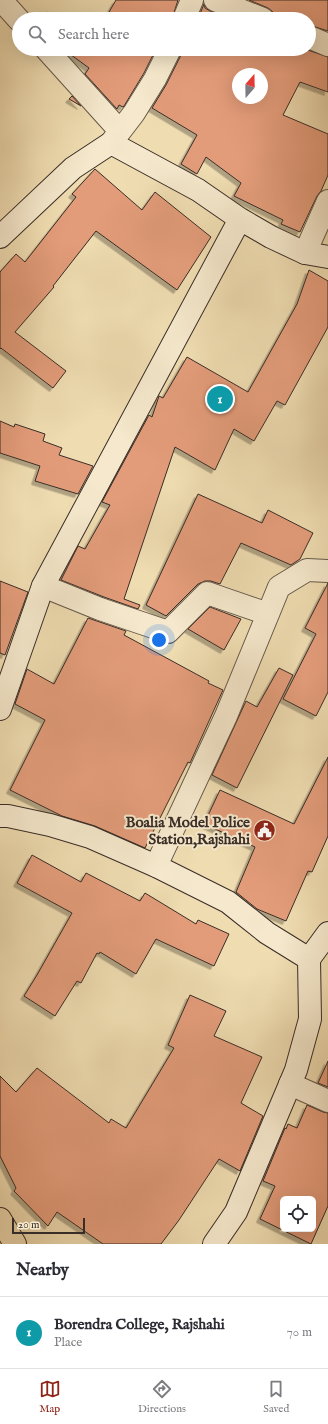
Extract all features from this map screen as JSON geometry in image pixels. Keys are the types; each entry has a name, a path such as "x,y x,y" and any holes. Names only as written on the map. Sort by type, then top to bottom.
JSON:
{"highway":[{"path":"0,1219 15,1244"}],"street":[{"path":"1,0 12,12"},
{"path":"187,12 192,0"},
{"path":"215,0 245,12"},
{"path":"316,40 328,45"},
{"path":"52,56 116,137 240,219 271,237 305,253 328,257"},
{"path":"0,237 73,168 116,137 134,113 155,79 166,56"},
{"path":"305,253 328,201"},
{"path":"0,709 43,586 240,219"},
{"path":"156,866 226,716 279,587 308,570 328,572"},
{"path":"43,586 100,609 168,632 207,593 268,614"},
{"path":"0,816 8,816 50,825 90,837 156,866 228,902 266,933 309,959"},
{"path":"214,1244 236,1212 296,1070 310,1019 309,959 328,933"},
{"path":"290,1084 328,1101"}],"building":[{"path":"116,0 178,0 174,12 109,12"},
{"path":"249,0 328,0 328,31 316,27 316,12 273,12 268,8"},
{"path":"204,4 205,8 212,12 201,12"},
{"path":"316,53 328,57 328,92 300,82 283,115 328,134 328,175 300,232 281,224 283,220 234,196 241,183 206,157 197,174 181,164 197,135 152,108 166,85 180,56 316,56"},
{"path":"73,56 152,56 124,106 119,105 117,109 85,74 89,68"},
{"path":"72,96 81,106 69,99"},
{"path":"95,169 142,210 155,192 211,237 177,290 96,231 53,286 54,287 15,332 66,371 53,388 1,348 0,349 0,272 16,254 25,262 76,197 72,194"},
{"path":"309,270 328,281 328,327 285,405 277,401 254,441 234,429 215,470 175,447 124,599 140,605 138,609 61,580 78,546 85,549 110,505 102,502 149,415 152,417 159,396 163,398 187,357 248,392 297,304"},
{"path":"0,421 14,427 15,424 45,434 43,441 62,448 59,455 93,466 78,494 35,481 40,466 0,453"},
{"path":"198,494 262,523 268,510 313,533 300,559 291,565 241,543 220,584 205,581 198,584 166,616 146,605"},
{"path":"0,581 28,592 5,655 0,653"},
{"path":"328,583 328,692 316,716 283,699 316,634 305,628"},
{"path":"210,607 241,619 224,650 188,629"},
{"path":"88,618 126,631 124,635 223,690 190,763 188,762 145,848 95,826 62,816 10,790 45,720 15,704 27,669 54,684"},
{"path":"279,668 293,675 237,788 212,775 246,701 257,707"},
{"path":"328,757 328,836 312,872 308,871 286,921 257,909 236,892 255,847 204,824 220,790 294,824"},
{"path":"32,855 81,882 86,873 140,901 145,893 196,924 198,920 229,934 214,966 156,939 136,974 100,952 99,954 97,953 81,983 77,981 55,1016 24,996 72,913 17,883"},
{"path":"190,995 226,1011 214,1036 262,1057 241,1103 263,1116 240,1171 219,1159 179,1220 161,1244 103,1244 57,1212 48,1226 14,1191 16,1188 0,1156 0,1076 16,1092 37,1068 109,1123 111,1119 126,1128 174,1048 168,1045"},
{"path":"328,1061 328,1087 318,1083"},
{"path":"307,1105 328,1113 328,1206 311,1244 287,1232 316,1232 316,1196 280,1196 280,1229 260,1219 275,1186 263,1181 288,1124 297,1128"}],"place":[{"name":"Borendra College, Rajshahi","path":"220,399"},
{"name":"Boalia Model Police Station,Rajshahi","path":"265,831"}]}
